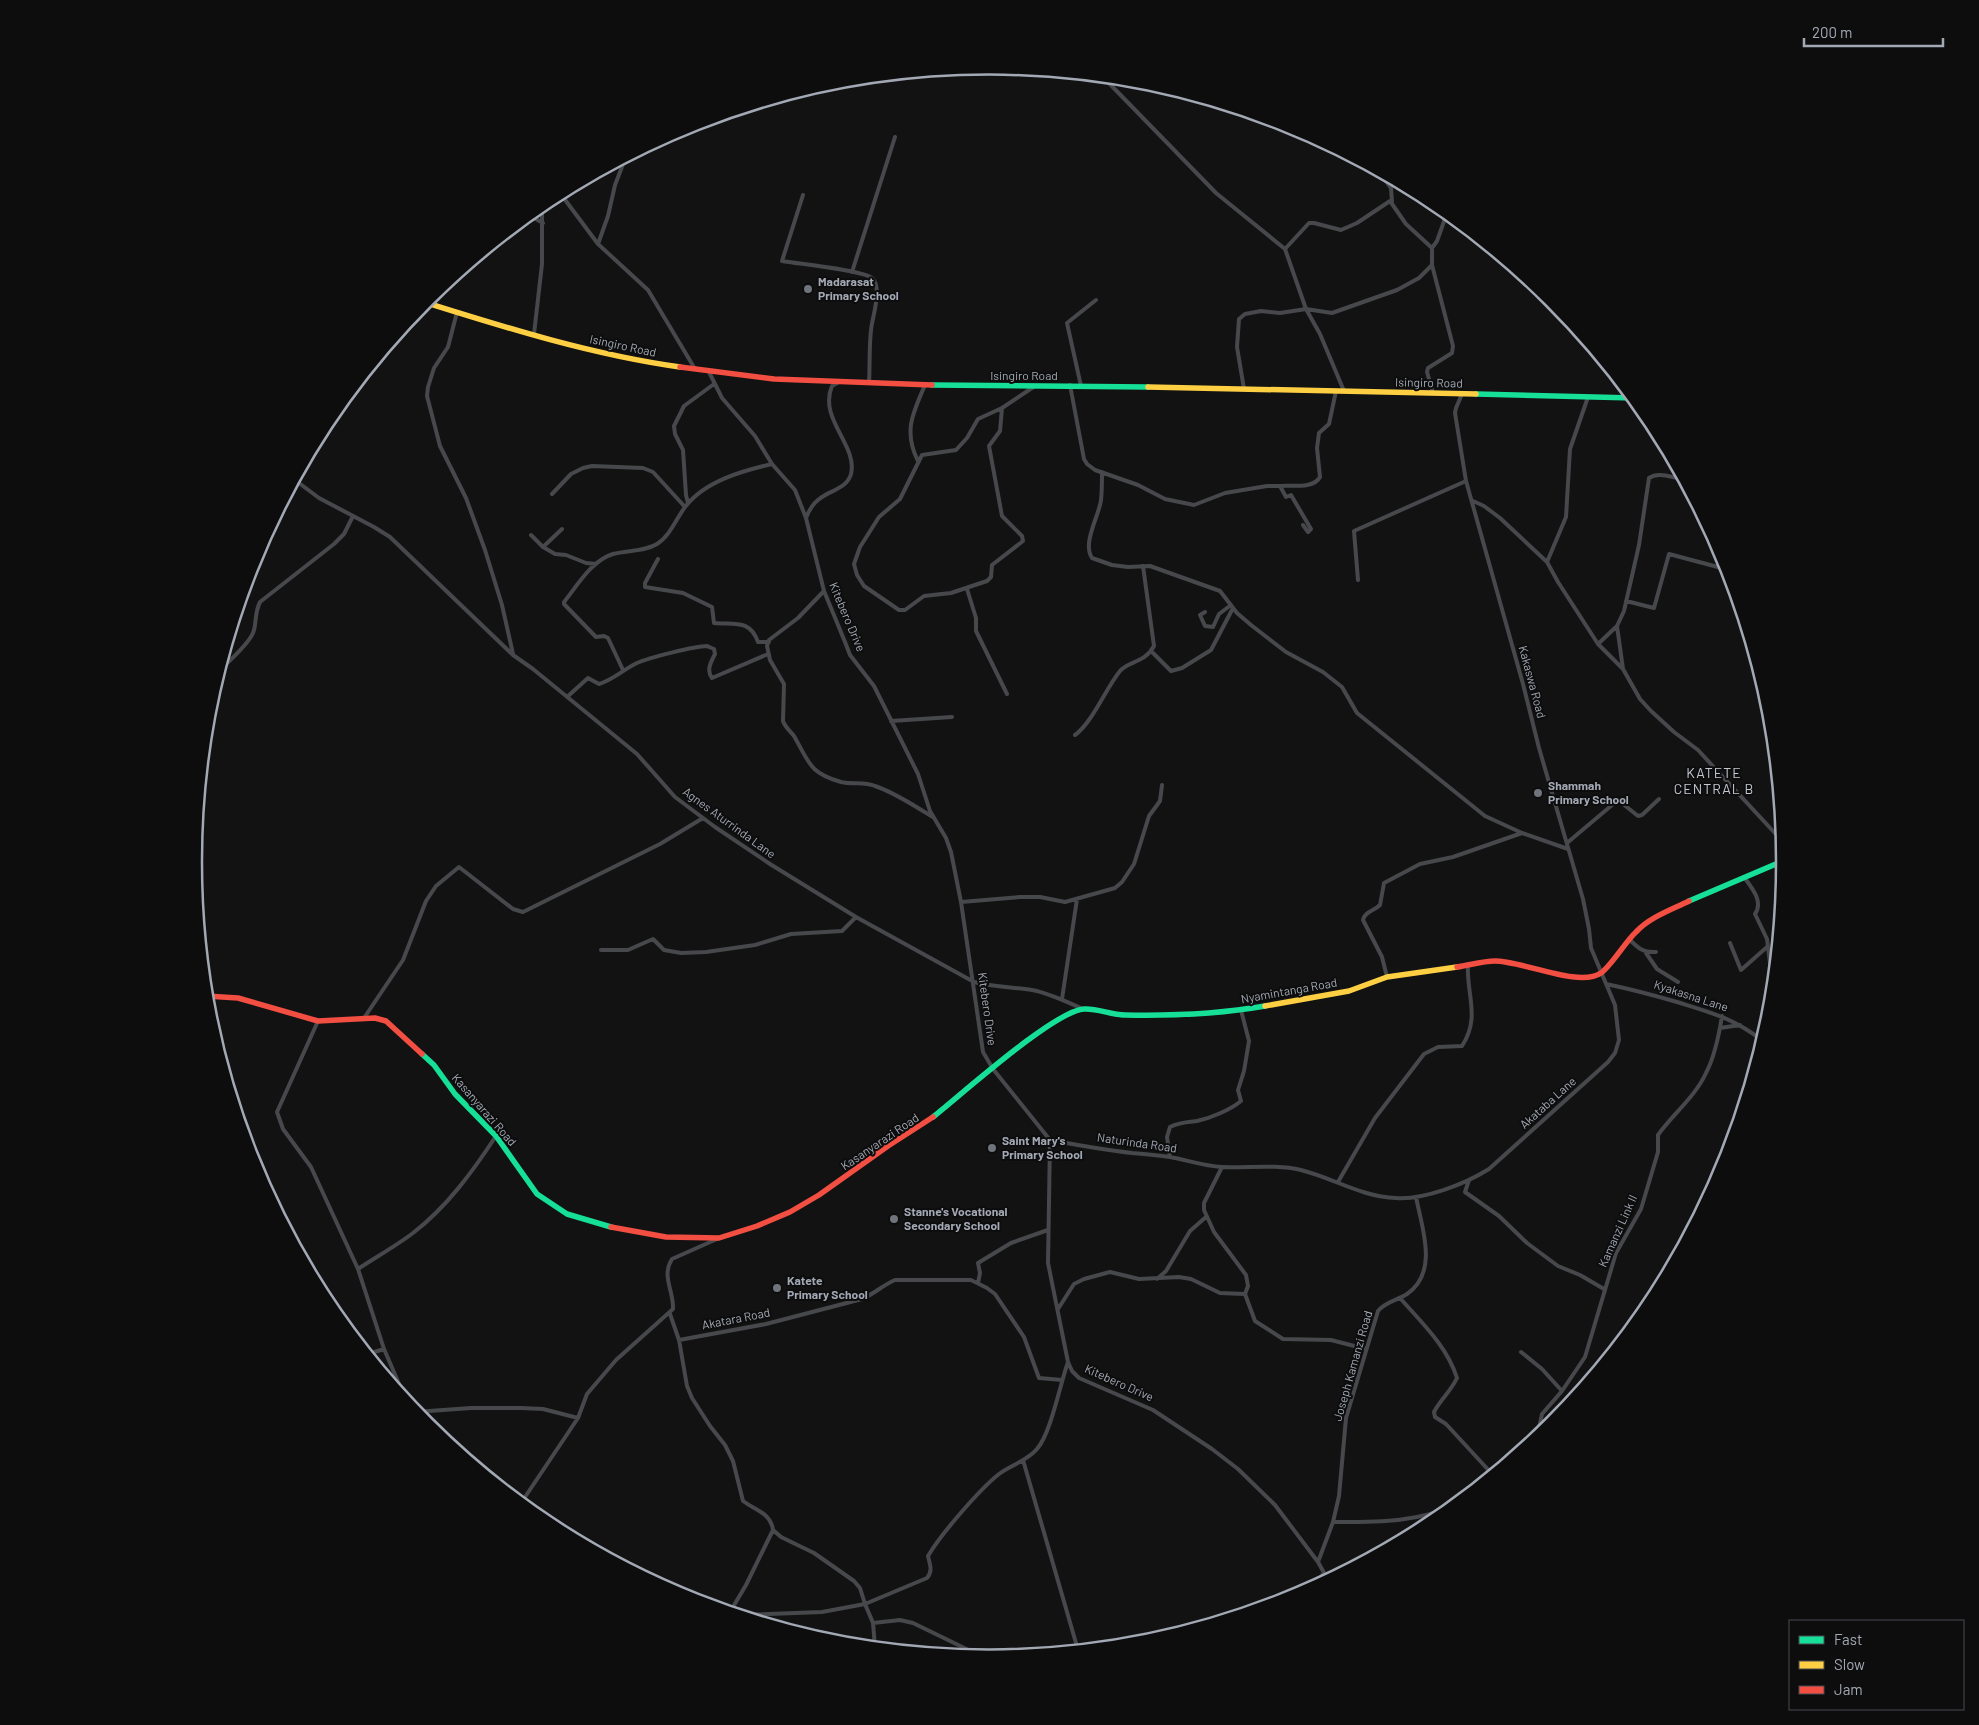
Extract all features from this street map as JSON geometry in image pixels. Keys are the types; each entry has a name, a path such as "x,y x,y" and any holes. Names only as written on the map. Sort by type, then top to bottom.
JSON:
{"street":[{"path":"1111,85 1216,194 1285,248 1306,309 1320,334 1344,391"},
{"path":"852,272 895,138"},
{"path":"598,244 622,166"},
{"path":"1388,184 1391,188 1392,202 1406,224 1432,248"},
{"path":"803,195 782,261 852,272 872,278 876,283 876,306 871,328 869,384"},
{"path":"565,200 598,244 648,290 695,369"},
{"path":"1285,248 1309,223 1314,222 1341,230 1357,223 1389,202 1392,202"},
{"path":"534,335 542,264 543,215"},
{"path":"536,219 543,223"},
{"path":"1433,393 1427,372 1428,368 1452,353 1453,346 1432,265 1432,248 1438,241 1445,221"},
{"path":"1244,389 1237,347 1239,319 1241,316 1252,312 1280,313 1306,309 1332,313 1398,290 1419,278 1432,265"},
{"path":"1080,386 1066,323 1096,300"},
{"name":"Isingiro Road","path":"434,305 534,335 602,352 709,372 774,379 869,384 1080,386 1625,398"},
{"path":"457,312 448,347 434,368 427,396 440,446 466,498 485,550 502,605 513,655"},
{"name":"Kitebero Drive","path":"709,372 728,406 762,445 772,464 795,490 806,518 824,591 850,655 869,678 918,774 933,817 946,838 951,852 961,902 983,1052 993,1069 1050,1140 1048,1262 1068,1362 1072,1371 1079,1378 1153,1410 1232,1464 1275,1505 1318,1562 1324,1573"},
{"path":"806,518 809,510 817,500 845,484 850,476 850,459 828,403 832,386 839,382"},
{"path":"686,505 683,450 675,434 674,426 684,406 714,384"},
{"path":"918,460 911,444 910,433 912,414 925,385"},
{"path":"1002,408 1000,431 991,442 988,451 1002,516 1022,536 1023,542 992,565 991,577 987,581 967,589 924,596 905,610 899,610 864,586 855,570 854,564 860,547 879,517 900,499 918,460 925,454 956,450 967,438 978,419 1002,408 1035,386"},
{"path":"1070,386 1084,459 1090,467 1138,485 1165,499 1194,505 1225,493 1267,486 1312,484 1318,481 1320,477 1317,448 1319,432 1329,424 1336,391"},
{"name":"Kakaswa Road","path":"1462,394 1455,414 1466,481 1583,899 1591,948 1601,973"},
{"path":"1547,562 1566,516 1570,449 1588,397"},
{"path":"624,670 608,638 596,638 564,602 596,564 612,554 658,544 673,526 686,505 703,490 724,479 772,464"},
{"path":"552,494 571,474 583,468 592,466 643,468 653,472 686,505"},
{"path":"1102,472 1102,498 1092,532 1090,554 1096,560 1112,565 1156,568 1220,591 1232,607 1251,625 1280,648 1327,675 1345,692 1357,713 1485,816 1522,833 1568,849"},
{"path":"1598,644 1617,626 1626,601 1639,545 1649,478 1655,475 1676,479"},
{"path":"1358,580 1354,531 1466,481"},
{"name":"Agnes Aturrinda Lane","path":"300,484 319,498 390,537 513,655 637,754 675,797 770,864 856,917 974,982 1033,990 1062,999 1083,1009"},
{"path":"1280,486 1286,497 1291,495 1311,530 1308,532 1303,525"},
{"path":"1472,501 1496,514 1547,562 1598,644 1623,670 1640,699 1674,732 1698,750 1776,835"},
{"path":"229,661 252,634 255,626 255,612 260,602 334,544 344,534 353,516"},
{"path":"544,547 562,529"},
{"path":"531,535 555,554 566,555 586,563 596,564"},
{"path":"1626,601 1654,608 1669,554 1719,567"},
{"path":"658,559 645,587 694,598 712,607 714,623 745,625 753,629 758,642 769,642"},
{"path":"1075,735 1092,714 1120,670 1142,659 1151,651 1154,643 1143,566"},
{"path":"967,589 976,618 977,634 1007,694"},
{"path":"824,591 798,618 774,636 767,646 768,654 784,684 783,721 785,726 793,735 812,769 818,773 841,782 860,782 874,785 933,817"},
{"path":"1205,612 1200,615 1205,626 1213,626 1219,614 1232,607"},
{"path":"1151,651 1172,671 1182,668 1211,650 1232,607"},
{"path":"1617,626 1623,670"},
{"path":"567,697 588,678 599,684 646,660 708,646 714,649 716,654 709,668 709,674 712,678 768,654"},
{"path":"891,721 952,717"},
{"path":"961,902 1020,896 1040,897 1065,902 1115,888 1122,882 1134,864 1149,816 1160,801 1162,784"},
{"path":"1567,843 1618,800 1638,816 1642,815 1659,799"},
{"path":"364,1018 403,960 426,902 436,886 459,867 512,909 523,912 660,844 703,818"},
{"path":"1387,977 1382,956 1363,920 1367,913 1380,905 1384,883 1420,864 1453,857 1522,833"},
{"path":"1601,973 1646,922 1702,894 1777,864"},
{"path":"1744,877 1758,897 1758,910 1755,914 1767,939 1770,964"},
{"path":"1062,999 1077,899"},
{"path":"601,950 628,950 653,938 664,950 681,953 706,952 755,945 791,934 842,931 856,917"},
{"path":"1629,939 1646,953 1657,969 1678,982"},
{"path":"1730,943 1742,970 1767,947"},
{"path":"1646,953 1656,952"},
{"name":"Nyamintanga Road","path":"1083,1009 1138,1016 1187,1015 1241,1010 1350,990 1387,977 1468,964 1504,962 1571,977 1588,977 1601,973"},
{"path":"1338,1182 1375,1118 1424,1054 1438,1047 1462,1046 1465,1042 1472,1015 1472,999 1467,976 1468,964"},
{"name":"Akataba Lane","path":"1338,1182 1350,1188 1380,1196 1396,1198 1416,1197 1470,1180 1489,1169 1615,1053 1619,1040 1615,1005 1601,973"},
{"name":"Kyakasna Lane","path":"1606,984 1648,993 1722,1016 1757,1037"},
{"name":"Kasanyarazi Road","path":"214,996 238,998 318,1021 375,1018 386,1021 434,1065 455,1094 496,1136 537,1194 567,1214 612,1227 666,1237 719,1238 757,1226 790,1212 820,1195 888,1146 926,1124 993,1069"},
{"path":"993,1069 1047,1025 1083,1009"},
{"path":"1170,1157 1167,1137 1170,1127 1177,1123 1198,1121 1213,1116 1241,1101 1238,1090 1244,1072 1249,1041 1241,1010"},
{"name":"Kamanzi Link II","path":"1540,1425 1542,1414 1562,1391 1585,1357 1616,1253 1640,1210 1658,1152 1658,1135 1688,1100 1706,1074 1712,1060 1722,1016"},
{"path":"318,1021 277,1112 283,1129 311,1167 358,1269 384,1349 399,1384"},
{"path":"1720,1028 1740,1025"},
{"path":"358,1269 413,1232 436,1213 478,1164 496,1136"},
{"name":"Naturinda Road","path":"1050,1140 1170,1157 1222,1167 1264,1166 1300,1170 1338,1182"},
{"path":"1222,1167 1204,1203 1206,1217 1226,1250 1246,1275 1248,1286 1245,1294 1255,1321 1283,1339 1331,1340 1366,1349"},
{"path":"1470,1180 1465,1192 1499,1216 1532,1247 1558,1266 1580,1275 1604,1290"},
{"name":"Joseph Kamanzi Road","path":"1318,1562 1333,1522 1341,1481 1346,1418 1378,1311 1382,1306 1408,1294 1422,1279 1426,1267 1426,1252 1416,1197"},
{"path":"1156,1280 1166,1271 1190,1231 1206,1217"},
{"path":"978,1283 980,1273 978,1263 1012,1243 1048,1230"},
{"path":"525,1497 578,1418 587,1394 616,1360 643,1334 670,1314 673,1305 667,1276 668,1266 672,1260 680,1254 700,1248 719,1238"},
{"path":"1058,1310 1074,1284 1099,1274 1110,1272 1139,1279 1156,1280 1178,1277 1191,1279 1220,1293 1245,1294"},
{"name":"Akatara Road","path":"679,1340 766,1324 862,1299 870,1296 885,1284 895,1280 971,1280 995,1294 1024,1337 1039,1378 1062,1380"},
{"path":"1400,1298 1446,1352 1455,1371 1457,1378 1434,1412 1435,1417 1446,1424 1489,1471"},
{"path":"670,1314 679,1340 687,1386 692,1398 725,1445 733,1461 743,1502 768,1516 772,1522 773,1530 733,1607"},
{"path":"373,1352 384,1349"},
{"path":"1521,1352 1562,1391"},
{"path":"760,1615 822,1612 865,1604 927,1578 931,1569 928,1556 961,1514 1000,1473 1037,1450 1043,1440 1068,1362"},
{"path":"426,1411 472,1408 521,1408 543,1409 578,1418"},
{"path":"1023,1460 1076,1645"},
{"path":"1333,1522 1379,1522 1431,1514"},
{"path":"773,1530 781,1537 814,1553 854,1581 860,1588 873,1623 874,1641"},
{"path":"1322,1576 1324,1573"},
{"path":"873,1623 900,1620 913,1623 967,1649"}],"traffic: fast":[{"path":"932,385 1148,387"},
{"path":"1476,394 1625,398"},
{"path":"1689,901 1777,863"},
{"path":"933,1117 1030,1038 1070,1013 1089,1009 1120,1015 1178,1015 1213,1013 1265,1006"},
{"path":"422,1054 434,1065 455,1094 496,1136 537,1194 567,1214 611,1227"}],"traffic: slow":[{"path":"434,305 583,348 680,367"},
{"path":"1148,387 1476,394"},
{"path":"1265,1006 1349,991 1387,977 1457,967"}],"traffic: jam":[{"path":"680,367 774,379 932,385"},
{"path":"1457,967 1495,961 1507,962 1565,976 1591,977 1605,970 1632,936 1648,922 1689,901"},
{"path":"214,996 238,998 318,1021 375,1018 386,1021 422,1054"},
{"path":"611,1227 666,1237 719,1238 757,1226 790,1212 819,1195 933,1117"}],"place":[{"name":"Madarasat Primary School","path":"808,289"},
{"name":"Shammah Primary School","path":"1538,793"},
{"name":"Saint Mary's Primary School","path":"992,1148"},
{"name":"Stanne's Vocational Secondary School","path":"894,1219"},
{"name":"Katete Primary School","path":"777,1288"}],"district":[{"name":"KATETE CENTRAL B","path":"1714,782"}]}
